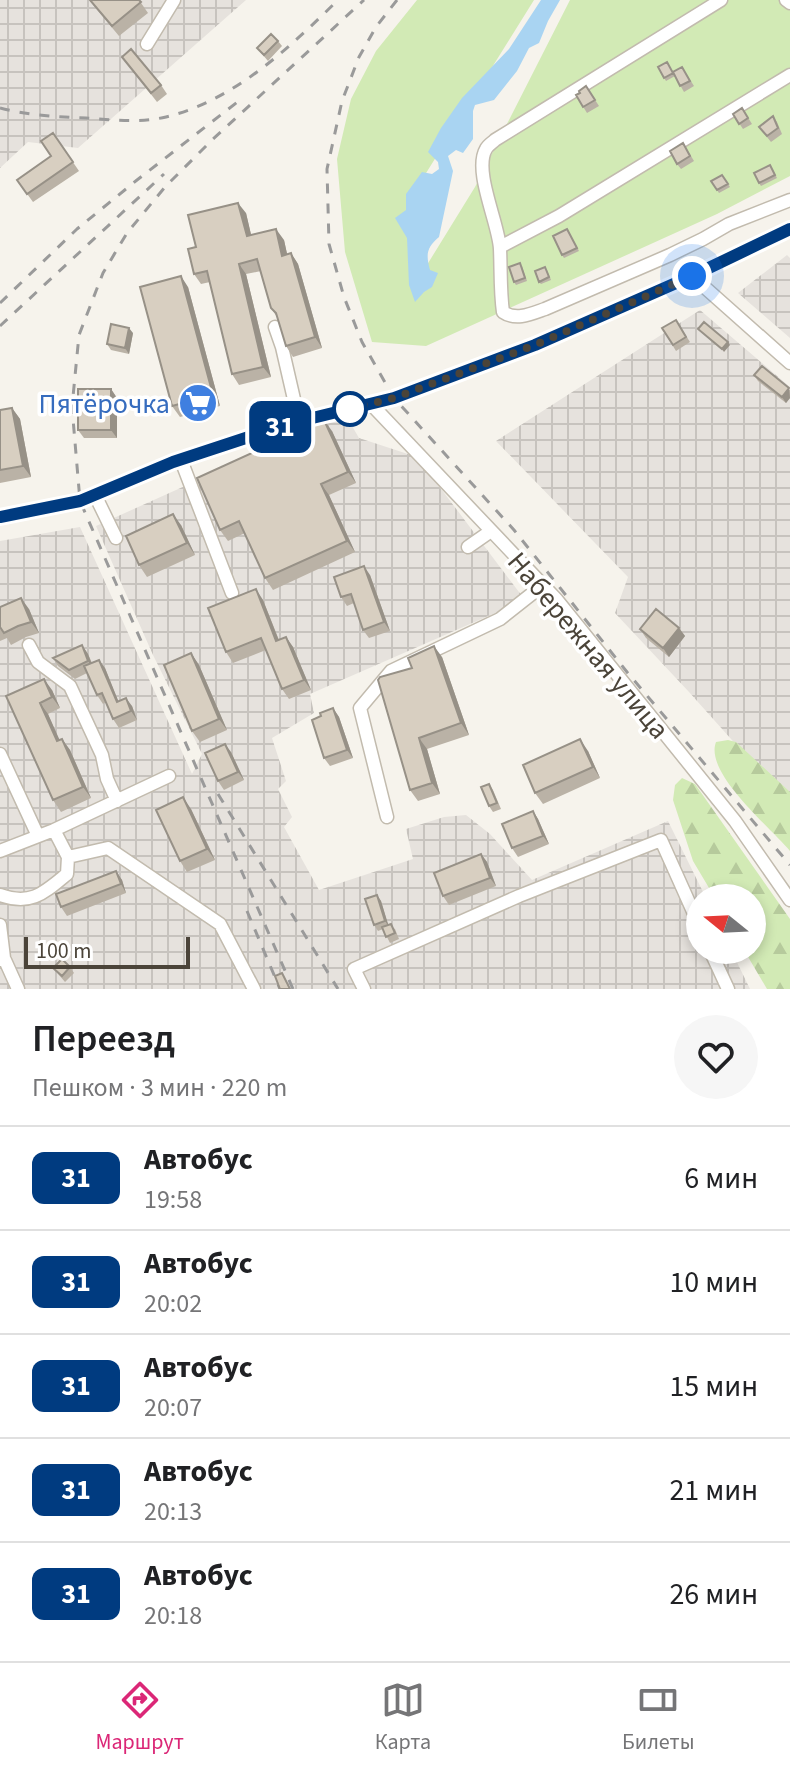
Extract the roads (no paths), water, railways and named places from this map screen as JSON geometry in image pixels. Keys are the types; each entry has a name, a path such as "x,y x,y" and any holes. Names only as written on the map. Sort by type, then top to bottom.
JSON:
{"street":[{"path":"147,44 174,0"},
{"path":"721,0 495,140 486,149 483,166 500,247 503,312 509,316 527,316 631,273 729,224 790,200"},
{"path":"500,247 559,216 790,75"},
{"path":"0,517 80,501 181,460 299,421 394,398 535,345 790,229"},
{"path":"692,276 790,363"},
{"path":"275,327 299,421"},
{"name":"Набережная улица","path":"371,404 557,600 735,821 790,900"},
{"path":"181,460 232,593"},
{"path":"95,495 116,538"},
{"path":"468,547 491,531"},
{"path":"387,817 360,708 391,671 500,619 543,585"},
{"path":"29,645 38,662 70,686 102,755 107,779 117,801"},
{"path":"0,754 38,836"},
{"path":"0,851 54,830 169,776"},
{"path":"0,895 12,899 37,898 67,874 68,857 54,830"},
{"path":"364,989 354,969 519,896 661,840 686,896"},
{"path":"68,857 108,848 220,924 254,989"},
{"path":"0,925 2,959 18,989"},
{"path":"716,964 728,989"}],"water":[{"path":"541,0 560,0 539,43 529,48 517,71 494,100 475,105 473,139 463,153 456,150 448,156 453,171 439,237 429,248 428,256 430,270 438,273 432,287 415,302 409,285 407,238 395,218 406,210 406,194 422,172 432,174 439,169 438,162 428,152 441,128 462,98 509,49"}],"railway":[{"path":"0,108 43,115 126,120 166,117 191,109 238,85 280,54 338,0"},
{"path":"293,989 80,501 72,407 79,335 103,273 127,233 165,187 212,140 364,0"},
{"path":"397,0 376,27 359,57 342,101 327,169 329,244 344,297 362,342 394,398 514,530 627,672 790,865"},
{"path":"0,303 77,229 240,100"},
{"path":"0,326 164,174"},
{"path":"218,794 338,989"},
{"path":"247,911 280,989"}],"place":[{"name":"Пятёрочка","path":"198,403"}]}
